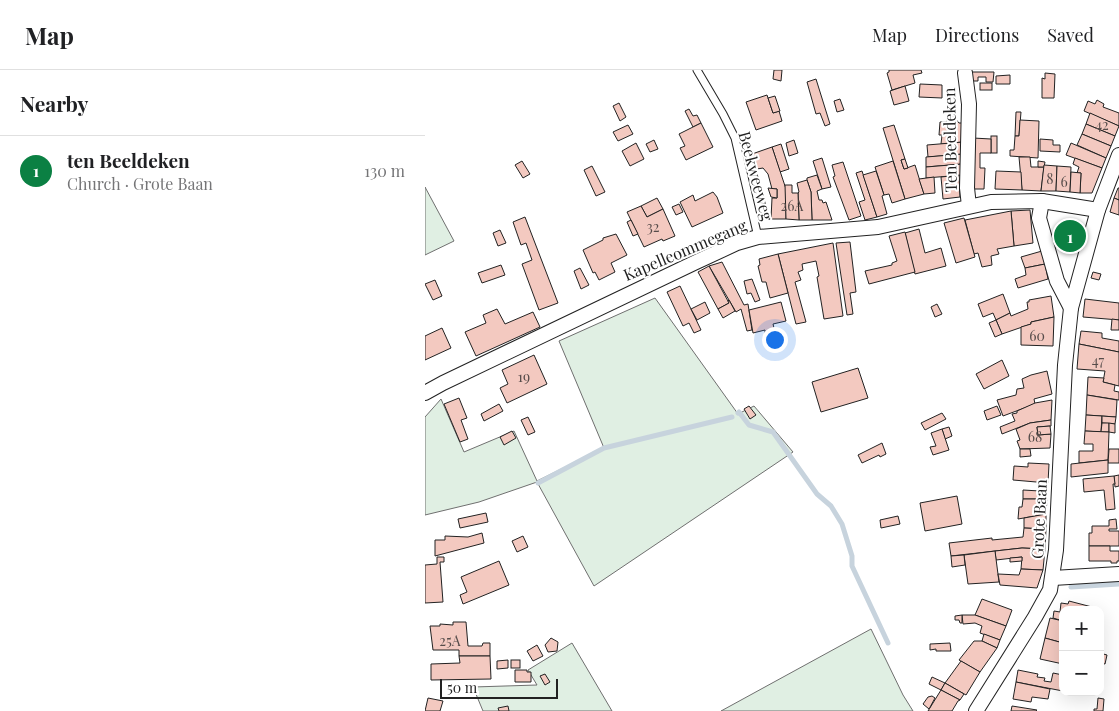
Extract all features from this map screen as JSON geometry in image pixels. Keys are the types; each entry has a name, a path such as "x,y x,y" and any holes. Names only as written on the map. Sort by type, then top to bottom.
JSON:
{"street":[{"name":"Ten Beeldeken","path":"965,74 969,104 967,188 969,206"},
{"name":"Grote Baan","path":"975,711 1044,603 1050,590 1056,550 1065,365 1071,308 1098,210 1119,155"},
{"name":"Kapelleommegang","path":"425,393 694,263 737,243 758,237 878,227 991,202 1042,201 1098,210"},
{"path":"1042,201 1039,218 1057,282 1071,308"},
{"path":"1053,578 1119,574"}],"lane":[{"name":"Beekweeweg","path":"697,70 735,138 758,237"}],"green space":[{"path":"425,187 454,241 425,255"},
{"path":"655,298 738,414 754,406 793,452 594,586 537,482 479,502 425,515 425,417 441,399 464,452 514,431 537,481 604,448 559,341"},
{"path":"871,629 903,695 913,711 721,711"},
{"path":"572,643 612,711 483,711 473,687 537,685 528,670"}],"building":[{"path":"774,70 782,70 781,81 773,79"},
{"path":"889,70 921,70 922,73 913,75 915,83 892,90 887,73"},
{"path":"970,72 994,72 993,82 986,82 986,77 978,77 978,81 970,81"},
{"path":"1045,73 1055,74 1054,98 1042,98 1042,78 1045,79"},
{"path":"1010,75 1010,84 996,84 996,76"},
{"path":"816,79 830,124 825,126 820,113 816,114 807,82"},
{"path":"980,83 992,83 992,90 980,90"},
{"path":"920,84 942,85 942,98 919,97"},
{"path":"905,86 909,101 894,105 890,91"},
{"path":"767,95 773,113 779,111 782,121 756,130 746,102"},
{"path":"775,96 780,111 773,113 768,98"},
{"path":"840,99 844,110 837,112 834,101"},
{"path":"1097,100 1104,104 1103,107 1119,113 1119,126 1084,111 1088,101 1095,104"},
{"path":"619,103 626,117 620,121 613,106"},
{"path":"689,109 693,116 697,115 701,123 693,127 685,111"},
{"path":"1016,112 1021,112 1019,136 1015,136"},
{"path":"1090,113 1119,126 1115,136 1086,124"},
{"path":"952,115 959,123 963,123 963,142 941,144 942,135 939,135 940,122 946,122"},
{"path":"1020,120 1039,121 1038,158 1010,156 1010,150 1014,150 1015,136 1019,136"},
{"path":"701,123 713,147 686,160 680,148 685,146 679,134"},
{"path":"1086,124 1115,136 1111,146 1082,134"},
{"path":"628,125 633,134 618,141 613,132"},
{"path":"894,125 905,159 901,160 904,169 915,165 924,194 905,199 883,128"},
{"path":"1082,134 1111,146 1106,158 1077,145"},
{"path":"991,136 997,136 997,153 991,153"},
{"path":"973,138 991,139 991,153 980,153 980,168 985,168 984,189 971,189"},
{"path":"1040,139 1053,140 1053,145 1060,145 1060,152 1040,151"},
{"path":"654,140 658,149 650,152 646,144"},
{"path":"794,140 798,153 789,156 786,143"},
{"path":"963,142 963,154 928,157 927,145"},
{"path":"636,143 644,159 630,166 622,151"},
{"path":"1071,143 1106,158 1102,168 1066,155"},
{"path":"781,144 789,169 780,172 772,147"},
{"path":"772,147 786,189 786,219 771,219 772,198 777,198 777,189 772,189 768,174 763,168 757,169 752,154"},
{"path":"963,154 962,164 926,167 926,157"},
{"path":"1019,157 1030,157 1031,167 1044,167 1041,191 1022,190"},
{"path":"822,158 831,187 822,189 813,161"},
{"path":"1075,158 1102,168 1092,193 1080,193 1081,173 1077,173 1079,167 1073,164"},
{"path":"905,159 908,168 904,169 901,160"},
{"path":"522,161 530,174 523,178 515,165"},
{"path":"893,161 905,199 892,203 889,194 884,195 875,167"},
{"path":"1038,161 1045,162 1044,167 1038,167"},
{"path":"843,162 861,216 849,220 833,177 835,176 832,165"},
{"path":"962,164 962,175 926,178 926,167"},
{"path":"1044,165 1057,166 1056,191 1041,191"},
{"path":"592,166 605,192 596,196 584,170"},
{"path":"1057,166 1071,167 1070,192 1056,191"},
{"path":"862,171 877,217 865,220 859,202 865,200 856,173"},
{"path":"876,171 884,195 882,196 887,214 877,217 863,175"},
{"path":"996,171 1021,172 1022,190 995,189"},
{"path":"1071,172 1081,173 1080,193 1070,192"},
{"path":"817,175 822,189 817,191 819,200 822,200 823,203 826,202 832,220 812,220 811,192 807,178"},
{"path":"959,175 960,197 943,199 941,177"},
{"path":"934,177 935,193 924,194 919,179"},
{"path":"807,180 811,192 812,220 799,220 799,192 797,183"},
{"path":"785,185 792,185 792,193 798,193 799,220 786,219"},
{"path":"768,188 777,189 777,198 771,197"},
{"path":"1119,188 1119,200 1114,198"},
{"path":"713,192 723,213 692,227 680,202 693,195 695,201"},
{"path":"657,198 663,209 647,217 641,206"},
{"path":"1114,198 1119,200 1119,215 1110,212"},
{"path":"679,204 683,212 676,215 672,207"},
{"path":"641,206 647,217 663,209 675,236 663,241 662,239 644,247 627,212"},
{"path":"1030,210 1033,243 1014,246 1011,211"},
{"path":"1011,211 1014,246 997,249 999,254 991,256 992,265 982,267 978,253 974,254 965,220"},
{"path":"525,217 558,303 539,310 522,264 532,260 526,243 521,245 513,222"},
{"path":"964,218 975,257 956,263 944,223"},
{"path":"631,220 638,234 633,236 627,222"},
{"path":"1066,221 1067,223 1079,224 1080,226 1074,247 1076,248 1070,250 1070,252 1063,250 1060,245 1062,245"},
{"path":"919,229 925,253 941,248 946,266 915,274 905,233"},
{"path":"500,230 506,243 498,246 493,233"},
{"path":"905,232 915,272 869,284 865,271 892,265 892,263 897,261 889,236"},
{"path":"616,234 627,255 611,263 615,272 599,280 595,272 593,273 583,250 603,240 603,238"},
{"path":"850,242 856,292 850,293 853,314 847,315 836,243"},
{"path":"833,243 843,316 824,319 816,261 802,264 803,270 798,272 801,280 795,282 806,322 796,324 778,254"},
{"path":"1042,251 1045,264 1025,268 1021,257"},
{"path":"778,254 788,293 770,298 766,282 762,282 758,266 760,265 759,259"},
{"path":"722,262 744,305 748,304 752,330 747,331 741,309 736,312 709,266"},
{"path":"1045,264 1048,279 1018,288 1015,279 1026,275 1025,268"},
{"path":"501,265 505,275 482,283 478,273"},
{"path":"709,266 729,303 718,309 698,272"},
{"path":"580,268 589,285 581,289 574,271"},
{"path":"1093,272 1101,274 1099,280 1091,278"},
{"path":"752,279 760,300 755,302 751,293 747,294 744,281"},
{"path":"435,280 442,296 433,300 425,284"},
{"path":"680,286 701,330 694,333 689,323 683,326 667,292"},
{"path":"1003,294 1010,313 996,320 993,313 983,317 978,304"},
{"path":"1051,296 1054,317 1031,322 1031,324 1002,334 996,320 1010,313 1011,316 1028,309 1027,302 1029,300"},
{"path":"1085,299 1119,303 1119,320 1083,317"},
{"path":"729,300 735,311 723,318 718,309 729,303"},
{"path":"705,302 710,313 697,320 691,309"},
{"path":"781,302 786,321 773,324 774,328 770,329 771,331 765,333 765,330 753,333 749,310"},
{"path":"937,304 942,314 935,317 931,307"},
{"path":"497,309 505,324 533,312 540,327 476,356 465,332 486,323 483,315"},
{"path":"1054,317 1053,346 1021,345 1021,327 1031,324 1031,322"},
{"path":"1112,319 1119,320 1119,330 1111,330"},
{"path":"996,320 1002,334 995,337 989,323"},
{"path":"442,328 451,348 425,360 425,336"},
{"path":"1081,331 1102,333 1102,338 1119,341 1119,352 1079,344"},
{"path":"1079,344 1119,352 1119,386 1103,382 1105,371 1077,369"},
{"path":"534,355 547,384 507,403 500,388 508,384 502,370"},
{"path":"1002,360 1009,376 984,389 976,374"},
{"path":"858,368 868,398 821,412 812,382"},
{"path":"1047,371 1052,394 1034,399 1035,404 1003,416 997,400 1016,395 1017,389 1024,388 1022,379"},
{"path":"1088,377 1104,378 1103,382 1115,385 1114,391 1119,392 1119,400 1087,395"},
{"path":"1087,395 1117,400 1116,417 1086,415"},
{"path":"459,398 467,418 461,420 468,439 460,442 444,404"},
{"path":"1052,400 1051,420 1030,423 1002,434 1000,427 1015,421 1012,414 1035,403"},
{"path":"499,404 503,411 484,421 481,414"},
{"path":"749,406 756,415 750,419 744,409"},
{"path":"997,406 1001,415 987,420 984,411"},
{"path":"942,413 946,419 925,430 921,423"},
{"path":"1086,415 1102,416 1101,432 1085,431"},
{"path":"1102,416 1116,417 1115,424 1102,423"},
{"path":"528,417 535,432 528,435 521,420"},
{"path":"1051,420 1051,426 1037,427 1038,435 1051,434 1050,448 1020,449 1017,441 1020,440 1016,429 1030,423"},
{"path":"1102,423 1109,423 1109,432 1101,432"},
{"path":"1109,423 1115,424 1115,433 1109,432"},
{"path":"1050,426 1051,434 1038,435 1037,427"},
{"path":"949,427 952,436 945,439 942,429"},
{"path":"942,429 949,450 933,455 930,447 936,446 931,433"},
{"path":"512,431 516,438 504,445 500,437"},
{"path":"1085,431 1109,432 1108,460 1079,463 1079,451 1093,451 1093,444 1084,444"},
{"path":"882,443 886,454 880,457 879,455 862,463 858,455"},
{"path":"1020,449 1030,449 1031,456 1020,457"},
{"path":"1109,449 1119,449 1119,463 1108,463"},
{"path":"1108,460 1108,473 1071,477 1071,464"},
{"path":"1028,463 1049,464 1048,483 1013,480 1014,466 1028,467"},
{"path":"1119,475 1119,486 1115,487 1114,476"},
{"path":"1114,476 1115,509 1106,510 1104,490 1084,492 1083,479"},
{"path":"1023,490 1040,491 1040,499 1023,499"},
{"path":"957,496 962,524 925,531 920,503"},
{"path":"1023,499 1047,499 1046,514 1018,519 1019,507 1022,507"},
{"path":"486,513 488,522 460,528 458,519"},
{"path":"1046,514 1046,529 1024,528 1024,518"},
{"path":"898,516 900,524 881,528 880,520"},
{"path":"1116,519 1117,529 1109,529 1109,531 1119,531 1119,546 1089,546 1089,533 1092,533 1092,526 1109,526 1109,520"},
{"path":"1024,528 1046,529 1045,549 1022,548 951,556 949,543 992,538 992,540 1023,537"},
{"path":"482,533 484,543 435,556 435,540 445,540 445,536 468,537"},
{"path":"523,536 528,547 517,552 512,541"},
{"path":"1089,546 1110,546 1110,551 1119,551 1119,561 1111,563 1111,561 1089,561"},
{"path":"1022,548 1045,549 1043,570 1021,569 1022,557 996,560 995,551"},
{"path":"995,551 999,582 968,584 964,555"},
{"path":"964,555 965,565 952,567 951,556"},
{"path":"437,557 444,557 444,562 440,562 443,602 425,603 425,565 437,564"},
{"path":"1022,557 1022,561 1010,562 1010,558"},
{"path":"499,561 509,585 463,604 460,595 467,592 461,577"},
{"path":"1021,569 1043,570 1037,588 1000,585 998,574 1019,575"},
{"path":"982,599 1012,610 1006,626 975,615"},
{"path":"1069,601 1088,606 1061,606 1061,603 1068,604"},
{"path":"1054,611 1059,612 1059,620 1053,618"},
{"path":"962,615 975,615 1006,626 1000,640 980,633 982,626 975,623 963,624"},
{"path":"962,615 962,623 959,620 955,620 955,616"},
{"path":"1050,618 1059,620 1059,642 1045,638"},
{"path":"453,622 466,622 468,646 482,646 483,643 490,643 490,656 459,656 459,650 433,650 430,626 440,626 440,624 453,625"},
{"path":"984,634 1000,640 997,648 982,641"},
{"path":"551,638 558,642 557,651 548,652 545,645"},
{"path":"1045,638 1059,642 1059,663 1040,659"},
{"path":"974,641 982,641 997,648 980,672 959,660"},
{"path":"950,643 951,651 930,650 930,644"},
{"path":"537,645 543,656 533,661 527,651"},
{"path":"1104,654 1107,655 1104,664"},
{"path":"459,656 490,656 491,679 431,680 431,664 460,663"},
{"path":"508,660 508,668 497,669 497,661"},
{"path":"511,660 520,660 520,668 511,668"},
{"path":"961,661 980,672 966,695 945,683"},
{"path":"515,670 531,672 531,682 515,682"},
{"path":"1018,670 1038,674 1037,677 1045,678 1044,681 1051,682 1053,673 1059,674 1059,690 1016,682"},
{"path":"545,674 550,682 545,685 540,676"},
{"path":"932,677 945,683 941,690 929,684"},
{"path":"1016,682 1050,689 1048,699 1032,697 1031,702 1013,699"},
{"path":"945,683 964,694 960,700 941,690"},
{"path":"941,690 960,700 952,711 928,711"},
{"path":"932,696 935,698 929,709 923,704 928,697"},
{"path":"428,698 443,701 440,711 425,711"},
{"path":"1098,698 1104,699 1103,711 1094,711 1094,709 1097,709"},
{"path":"508,706 509,711 499,711 498,708"},
{"path":"1012,706 1037,710 1011,711"}],"waterway":[{"path":"738,413 749,425 773,432 817,494 831,506 842,524 852,556 852,566 888,643"},
{"path":"538,483 604,448 732,417"},
{"path":"1071,587 1119,584"}],"place":[{"name":"ten Beeldeken","path":"1070,236"}]}
